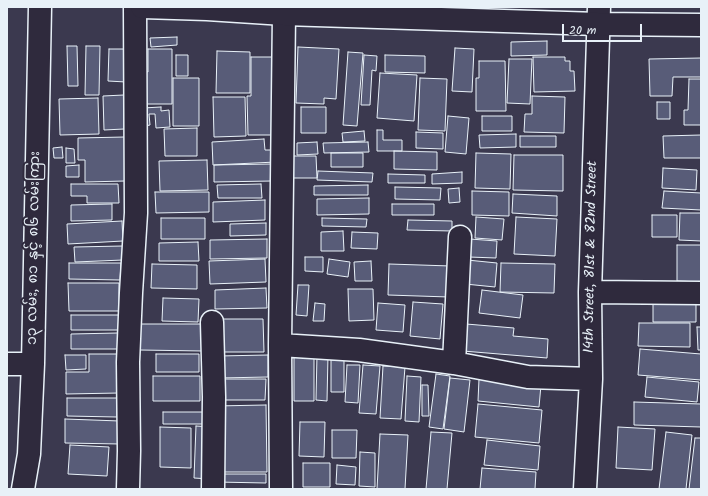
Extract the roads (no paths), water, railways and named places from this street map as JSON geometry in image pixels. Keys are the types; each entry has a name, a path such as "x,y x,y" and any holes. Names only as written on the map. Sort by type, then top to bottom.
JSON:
{"street":[{"name":"၁၃ လမ်း, ၈၁ နှင့် ၈၆ လမ်းကြား","path":"23,489 29,454 33,364 40,7"},
{"path":"128,489 128,362 136,213 135,7"},
{"path":"142,7 207,8 284,14 358,11 598,15 701,25"},
{"path":"281,489 280,345 284,14"},
{"name":"14th Street, 81st & 82nd Street","path":"585,489 591,380 590,292 598,15"},
{"path":"454,363 460,237"},
{"path":"590,292 701,293"},
{"path":"212,322 214,397 213,489"},
{"path":"280,345 359,350 454,363 528,377 591,380"},
{"path":"7,364 33,364"}]}
